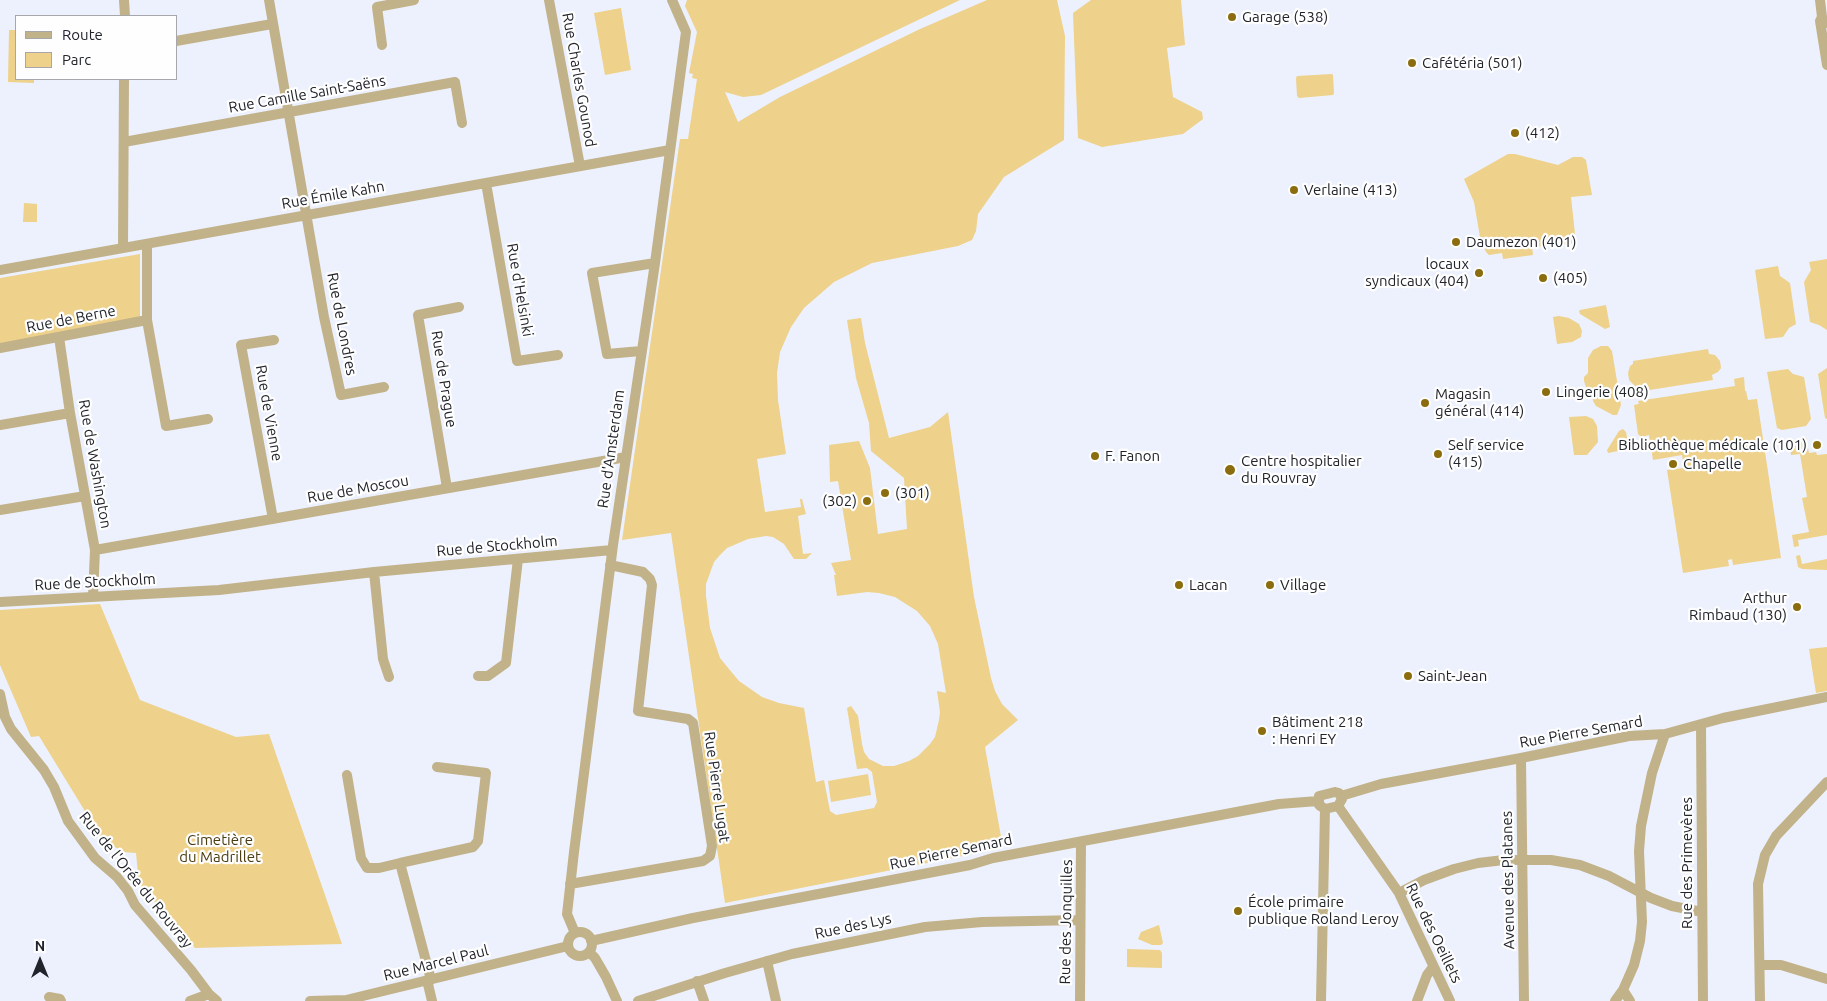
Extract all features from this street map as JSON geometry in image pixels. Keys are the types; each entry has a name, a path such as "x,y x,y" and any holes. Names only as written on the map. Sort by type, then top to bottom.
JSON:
{"street":[{"path":"124,0 124,15"},
{"path":"269,0 307,215"},
{"path":"382,45 377,7 414,0"},
{"name":"Rue Charles Gounod","path":"549,0 580,166"},
{"name":"Rue d'Amsterdam","path":"612,550 655,263 686,32 672,0"},
{"path":"1820,0 1825,19 1820,21 1827,65"},
{"path":"178,40 272,24"},
{"path":"123,248 124,80"},
{"name":"Rue Camille Saint-Saëns","path":"124,142 455,82 462,123"},
{"name":"Rue Émile Kahn","path":"0,270 670,150"},
{"name":"Rue d'Helsinki","path":"486,183 517,361 558,354"},
{"name":"Rue de Londres","path":"307,215 324,317 341,395 384,387"},
{"path":"147,244 147,320 166,426 208,419"},
{"path":"641,351 607,354 592,273 655,263"},
{"name":"Rue de Prague","path":"447,488 418,315 459,307"},
{"name":"Rue de Berne","path":"0,348 147,320"},
{"name":"Rue de Washington","path":"58,336 95,550 93,596"},
{"name":"Rue de Vienne","path":"273,519 241,345 274,340"},
{"path":"0,425 70,413"},
{"name":"Rue de Moscou","path":"95,550 626,457"},
{"path":"0,510 85,496"},
{"path":"575,933 567,914 612,550"},
{"name":"Rue de Stockholm","path":"0,602 219,590 374,572 612,550"},
{"path":"478,676 488,676 506,664 518,559"},
{"name":"Rue Pierre Lugat","path":"570,884 703,861 710,856 712,846 692,723 688,719 638,711 652,585 650,579 643,572 610,565"},
{"path":"374,572 383,659 389,677"},
{"name":"Rue de l'Orée du Rouvray","path":"0,694 5,716 11,729 44,770 54,787 68,821 94,858 117,878 128,891 135,904 209,994 217,1001"},
{"name":"Rue Pierre Semard","path":"1340,801 1381,784 1629,736 1665,734 1723,718 1827,698"},
{"name":"Rue des Primevères","path":"1701,725 1703,1001"},
{"path":"1615,1001 1623,990 1634,965 1640,941 1642,922 1639,851 1641,826 1652,773 1665,734"},
{"name":"Avenue des Platanes","path":"1521,758 1524,1001"},
{"path":"347,775 360,858 367,868 379,868 474,847 478,841 486,772 437,767"},
{"path":"1760,1001 1758,884 1765,855 1776,836 1827,782"},
{"path":"1321,805 1340,801 1339,793 1335,792 1319,796 1321,805 1321,1001"},
{"name":"Rue des Oeillets","path":"1340,801 1399,893 1450,1001"},
{"name":"Rue Pierre Semard","path":"590,946 693,918 1081,842 1279,804 1321,805"},
{"name":"Rue des Jonquilles","path":"1080,1001 1081,842"},
{"path":"1399,893 1454,868 1478,863 1522,859 1551,860 1580,865 1609,876 1651,898 1672,906 1702,912"},
{"path":"400,863 429,980 432,1001"},
{"name":"Rue des Lys","path":"638,1001 768,961 858,939 925,927 982,922 1080,920"},
{"path":"590,946 578,956 568,946 569,940 575,933 584,933 617,1001"},
{"name":"Rue Marcel Paul","path":"310,1001 346,1000 568,946"},
{"path":"768,961 776,1001"},
{"path":"1760,965 1781,965 1827,979"},
{"path":"1417,1001 1427,975 1433,967"},
{"path":"697,982 704,1001"},
{"path":"1623,990 1630,1001"},
{"path":"190,1001 209,994"},
{"path":"48,997 60,999 61,1001"}],"green space":[{"path":"687,0 960,0 761,95 743,97 725,92 738,122 780,97 920,29 987,0 1057,0 1065,36 1064,140 1004,177 978,214 976,231 972,240 958,246 872,263 834,282 804,308 791,327 780,352 777,373 778,400 786,454 757,459 765,512 801,507 800,499 802,499 806,514 798,516 803,554 812,553 806,559 794,559 784,544 773,537 766,536 748,539 727,548 720,555 714,562 706,584 710,628 720,658 739,681 762,697 804,708 816,782 824,780 830,811 836,815 874,808 877,802 872,772 867,768 857,769 847,708 851,706 858,716 864,752 869,759 883,766 894,766 918,756 935,737 940,712 937,691 946,693 938,644 930,626 917,611 895,597 879,593 867,592 837,596 834,575 836,575 831,563 851,560 838,481 830,482 829,445 859,441 870,468 878,534 907,529 904,478 871,451 869,423 856,378 847,320 861,318 865,343 889,438 930,427 948,412 974,597 991,678 1002,704 1018,720 985,747 1003,848 725,903 671,533 622,540 680,139 688,139 697,79 692,78 693,74 689,73 697,32 685,6"},
{"path":"1091,0 1181,0 1185,45 1167,48 1173,97 1202,112 1203,119 1183,134 1102,147 1078,138 1073,13"},
{"path":"621,8 631,70 605,75 594,13"},
{"path":"9,30 15,30 15,80 34,80 34,83 8,82"},
{"path":"1332,74 1333,95 1299,98 1297,96 1297,76"},
{"path":"1508,154 1515,154 1558,165 1573,157 1582,157 1586,160 1592,195 1571,197 1576,243 1532,247 1533,255 1503,259 1502,253 1489,255 1486,252 1480,237 1474,202 1464,179"},
{"path":"24,203 37,204 37,222 23,222"},
{"path":"140,254 140,318 0,344 0,278"},
{"path":"1827,259 1827,330 1810,322 1804,282 1811,270 1809,262"},
{"path":"1778,266 1780,276 1790,283 1796,324 1789,328 1783,337 1765,339 1755,270"},
{"path":"1606,305 1610,327 1605,329 1580,314 1579,311 1580,310"},
{"path":"1553,317 1569,318 1579,324 1582,331 1581,337 1572,342 1557,344"},
{"path":"1601,346 1608,346 1612,351 1621,405 1617,415 1613,415 1596,406 1592,393 1587,390 1584,381 1584,377 1588,373 1588,358 1593,350"},
{"path":"1708,349 1709,354 1715,355 1720,361 1721,368 1712,375 1713,380 1637,392 1636,387 1629,380 1628,373 1633,361"},
{"path":"1827,368 1827,419 1825,418 1818,374"},
{"path":"1788,369 1793,374 1804,377 1811,419 1806,426 1782,430 1777,428 1767,372"},
{"path":"1744,377 1748,400 1757,399 1781,558 1733,565 1732,559 1728,560 1729,566 1683,573 1667,470 1684,468 1682,455 1653,460 1649,435 1641,437 1638,434 1634,405 1639,404 1638,401 1735,386 1734,379"},
{"path":"1586,416 1593,419 1597,426 1598,442 1587,455 1574,455 1569,417"},
{"path":"1623,429 1626,432 1629,449 1608,453 1607,450 1619,431"},
{"path":"1806,438 1809,453 1816,452 1817,455 1827,454 1827,535 1798,540 1799,546 1794,547 1792,535 1809,532 1802,498 1807,497 1800,454 1791,455 1789,441"},
{"path":"1800,555 1802,564 1827,559 1827,570 1802,569 1798,567 1796,556"},
{"name":"Cimetière du Madrillet","path":"100,604 140,700 236,737 269,734 342,944 195,948 139,884 136,853 123,852 102,839 39,736 31,737 0,665 0,610"},
{"path":"1827,647 1827,691 1816,693 1809,649"},
{"path":"868,774 871,795 831,802 828,781"},
{"path":"1159,925 1163,943 1161,945 1152,945 1138,939 1141,932"},
{"path":"1127,949 1160,950 1162,953 1162,968 1127,967"}],"place":[{"name":"Garage (538)","path":"1232,17"},
{"name":"Cafétéria (501)","path":"1412,63"},
{"name":"(412)","path":"1515,133"},
{"name":"Verlaine (413)","path":"1294,190"},
{"name":"Daumezon (401)","path":"1456,242"},
{"name":"locaux syndicaux (404)","path":"1479,273"},
{"name":"(405)","path":"1543,278"},
{"name":"Lingerie (408)","path":"1546,392"},
{"name":"Magasin général (414)","path":"1425,403"},
{"name":"Bibliothèque médicale (101)","path":"1817,445"},
{"name":"Self service (415)","path":"1438,454"},
{"name":"F. Fanon","path":"1095,456"},
{"name":"Chapelle","path":"1673,464"},
{"name":"Centre hospitalier du Rouvray","path":"1230,470"},
{"name":"(301)","path":"885,493"},
{"name":"(302)","path":"867,501"},
{"name":"Lacan","path":"1179,585"},
{"name":"Village","path":"1270,585"},
{"name":"Arthur Rimbaud (130)","path":"1797,607"},
{"name":"Saint-Jean","path":"1408,676"},
{"name":"Bâtiment 218 : Henri EY","path":"1262,731"},
{"name":"École primaire publique Roland Leroy","path":"1238,911"}]}
